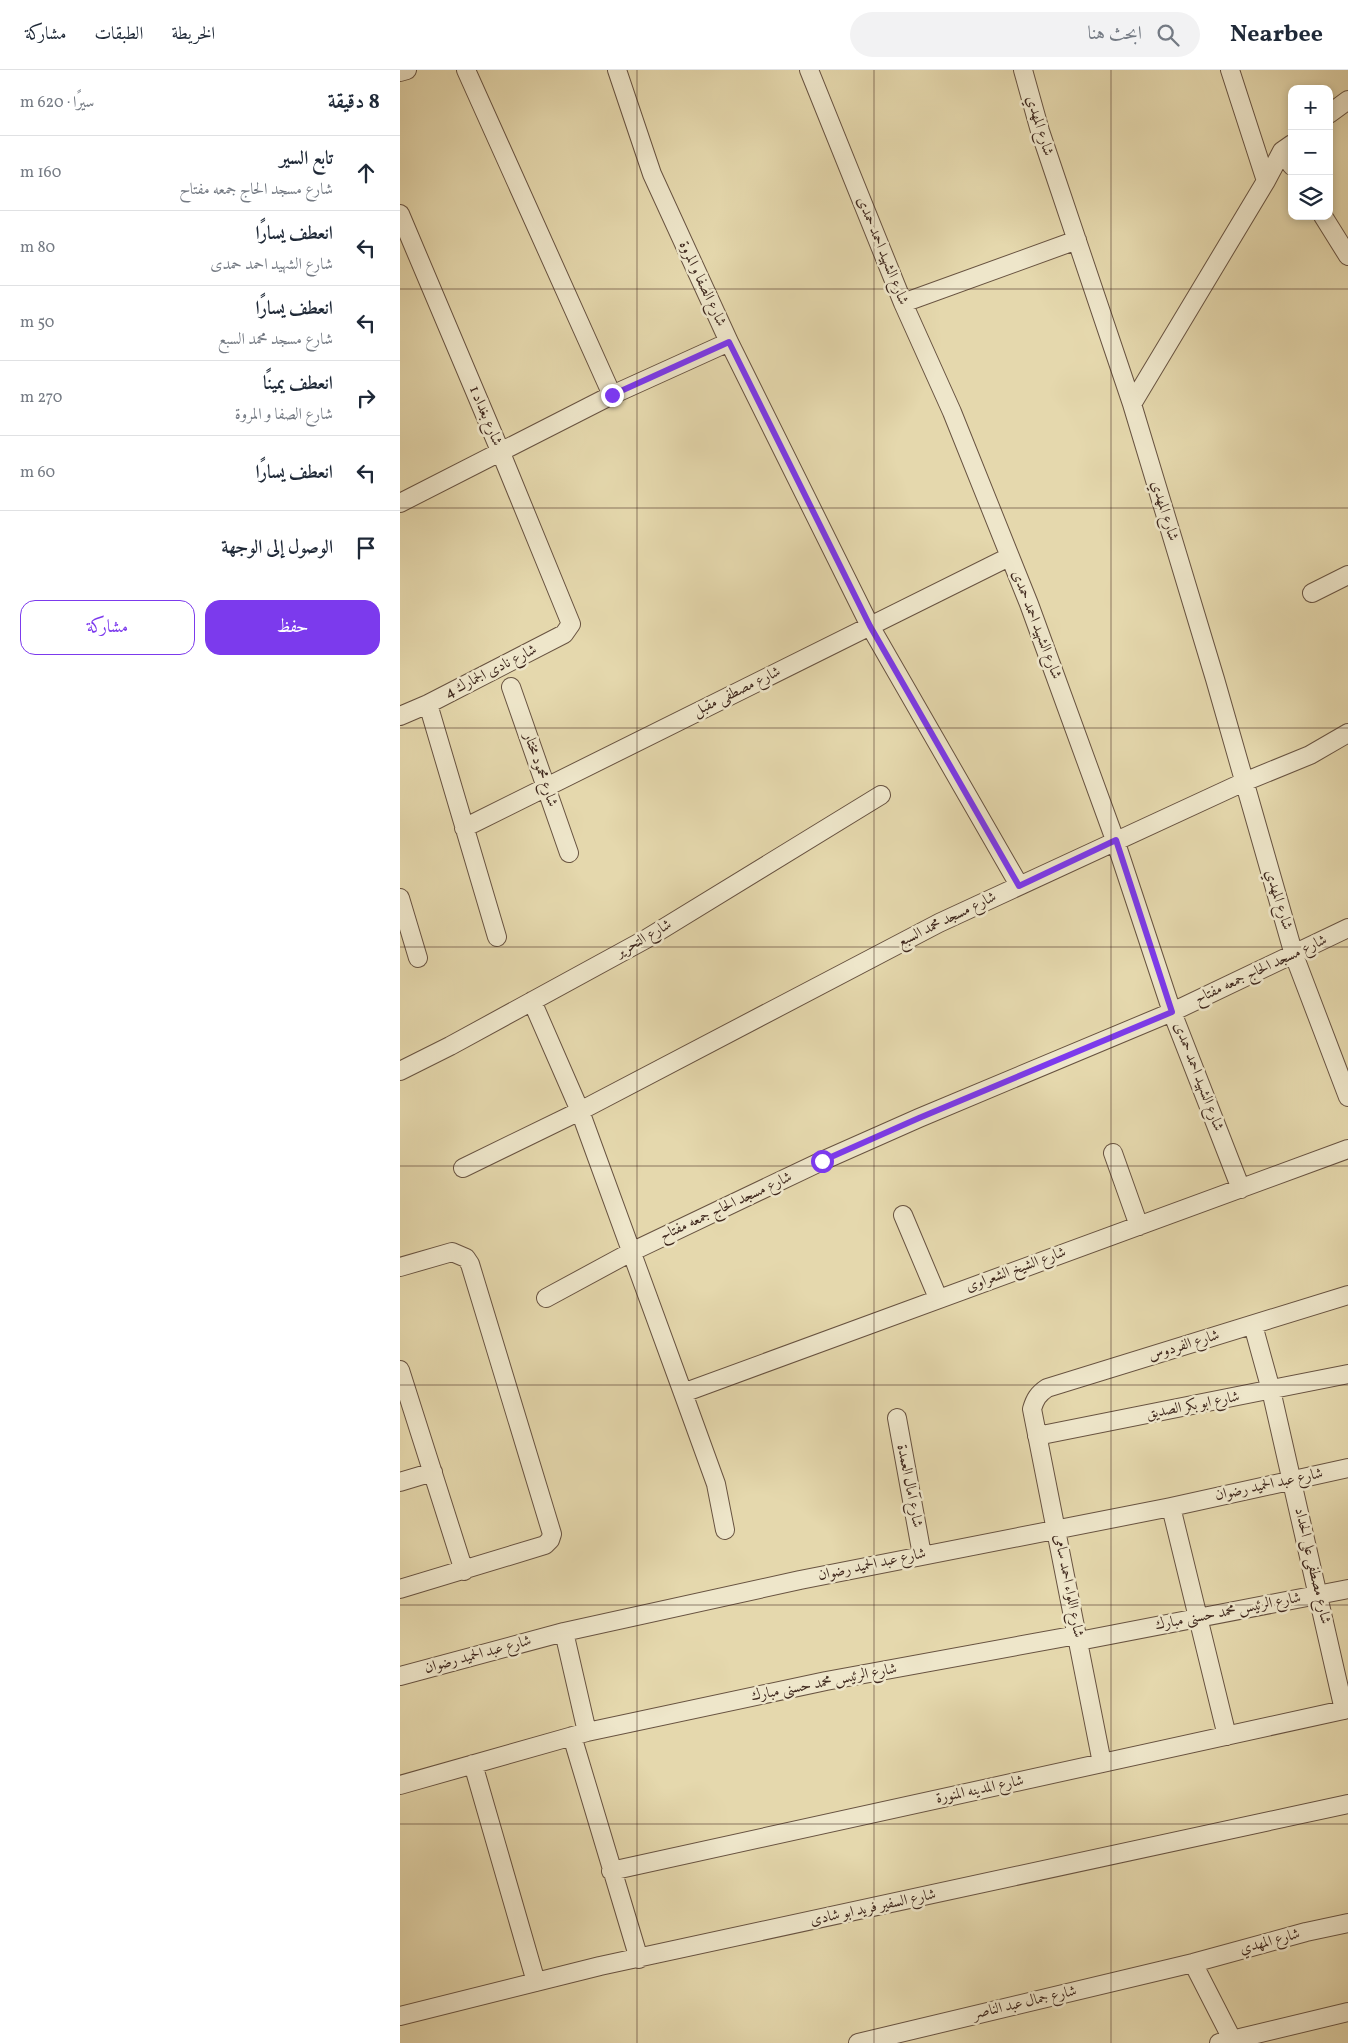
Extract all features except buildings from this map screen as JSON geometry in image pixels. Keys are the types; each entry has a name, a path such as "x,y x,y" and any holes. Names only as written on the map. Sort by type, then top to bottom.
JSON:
{"street":[{"path":"400,72 407,70"},
{"path":"466,70 612,395"},
{"name":"شارع الصفا و المروة","path":"617,70 652,174 729,342 870,626 1019,886"},
{"name":"شارع المهدي","path":"1023,70 1040,131 1132,404 1215,679 1294,955"},
{"path":"1230,70 1266,181"},
{"name":"شارع الشهيد احمد حمدى","path":"814,71 903,303 952,412 1040,632 1116,840 1172,1012 1241,1189"},
{"path":"1333,111 1348,100"},
{"path":"1132,404 1287,147"},
{"name":"شارع بغداد 1","path":"400,214 569,618"},
{"path":"1326,220 1348,256"},
{"path":"903,303 1077,240"},
{"path":"400,503 612,395 729,342"},
{"name":"شارع مصطفى مقبل","path":"464,828 1009,557"},
{"path":"1312,593 1348,575"},
{"name":"شارع نادى الجمارك 4","path":"400,716 428,704 564,634 571,624 569,618"},
{"name":"شارع محمود مختار","path":"510,687 569,853"},
{"path":"428,704 497,937"},
{"name":"شارع مسجد محمد السبع","path":"463,1168 580,1111 939,923 1116,840 1310,754 1348,733"},
{"name":"شارع التحرير","path":"400,1071 646,938 881,795"},
{"path":"400,898 418,958"},
{"name":"شارع مسجد الحاج جمعه مفتاح","path":"546,1298 631,1252 840,1153 1172,1012 1348,928"},
{"path":"1294,955 1348,1097"},
{"path":"532,1001 580,1111 684,1392 716,1484 725,1530"},
{"name":"شارع الشيخ الشعراوى","path":"684,1392 1348,1149"},
{"path":"1113,1153 1139,1226"},
{"path":"903,1215 938,1298"},
{"path":"400,1267 452,1252 466,1258 470,1264 552,1534 550,1540 544,1545 400,1589"},
{"name":"شارع الفردوس","path":"1032,1409 1035,1399 1040,1392 1047,1388 1348,1295"},
{"name":"شارع مصطفى على الحداد","path":"1253,1325 1272,1390 1346,1710"},
{"path":"400,1371 464,1571"},
{"name":"شارع ابو بكر الصديق","path":"1037,1436 1348,1374"},
{"name":"شارع اللواء احمد سامى","path":"1032,1409 1102,1763"},
{"name":"شارع آمال العمدة","path":"897,1418 922,1555"},
{"name":"شارع عبد الحميد رضوان","path":"400,1676 564,1632 922,1555 1171,1507 1348,1468"},
{"path":"400,1482 433,1472"},
{"path":"1171,1507 1227,1736"},
{"name":"شارع الرئيس محمد حسنى مبارك","path":"400,1785 580,1734 826,1681 1199,1618 1348,1589"},
{"path":"564,1632 580,1734 611,1871 639,1959"},
{"name":"شارع المدينه المنورة","path":"611,1871 1346,1710"},
{"path":"473,1764 536,1982"},
{"name":"شارع السفير فريد ابو شادى","path":"400,2016 536,1982 1348,1804"},
{"name":"شارع المهدي","path":"1193,1963 1306,1932 1348,1923"},
{"path":"1193,1963 1228,2042 1348,2012"},
{"name":"شارع جمال عبد الناصر","path":"858,2043 1193,1963"}],"route":[{"path":"612,395 729,342 870,626 1019,886 1116,840 1172,1012 919,1118 822,1161"}]}
